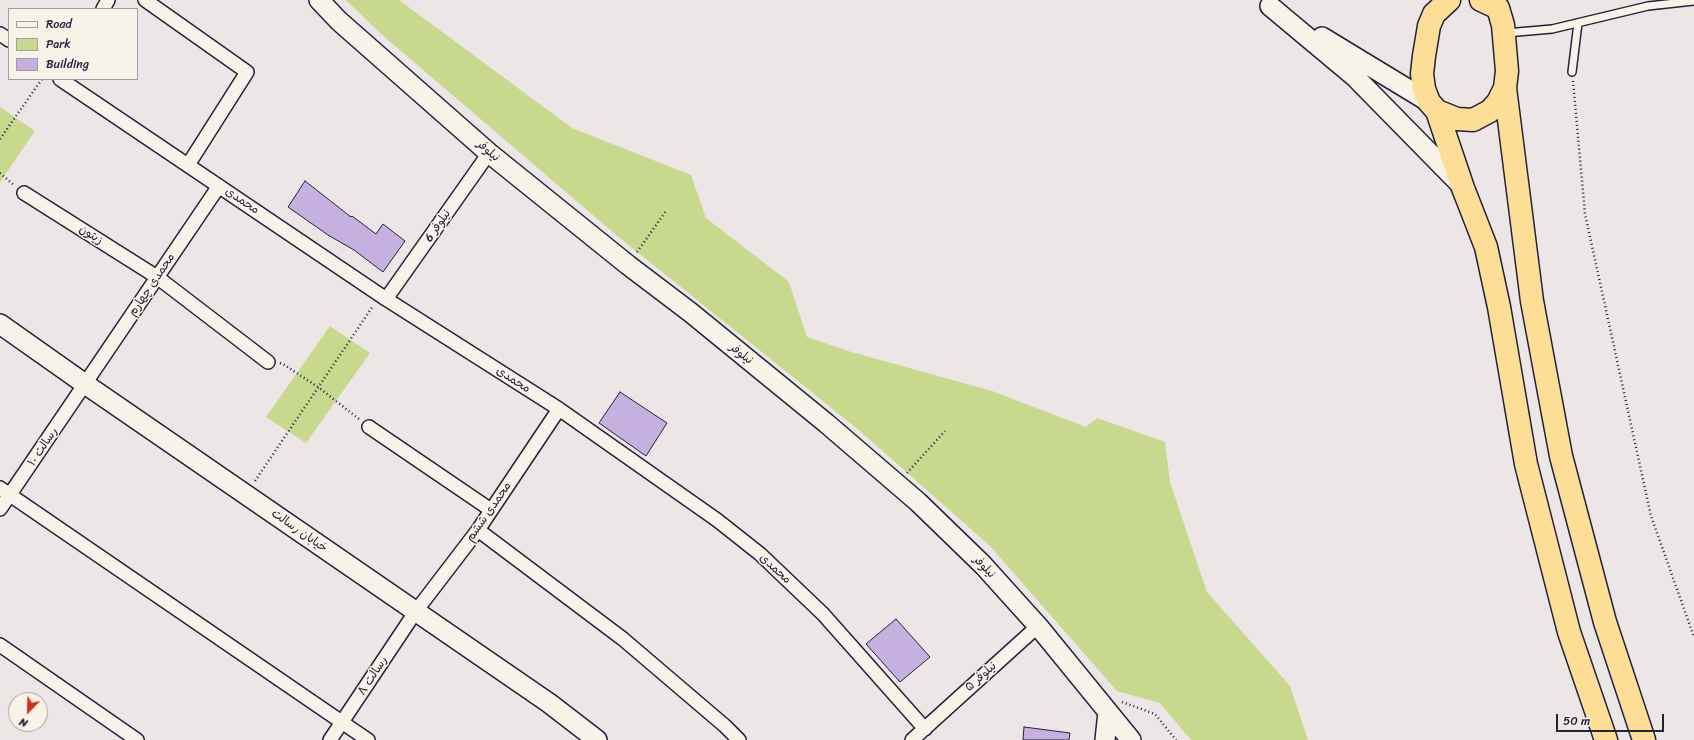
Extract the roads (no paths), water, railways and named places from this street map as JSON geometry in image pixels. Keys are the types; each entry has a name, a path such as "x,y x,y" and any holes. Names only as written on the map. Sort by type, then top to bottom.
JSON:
{"highway":[{"path":"1447,0 1434,14 1427,33 1422,74 1424,89 1433,106 1486,247 1499,307 1526,464 1569,632 1606,740"},
{"path":"1492,3 1504,33 1507,71 1505,88 1532,301 1561,456 1605,622 1644,740"},
{"path":"1433,106 1458,119 1473,120 1490,111 1498,102 1505,88"}],"main road":[{"name":"نیلوفر","path":"319,0 339,21 489,153 628,265 690,312 897,484 983,565 1038,626 1131,740"},
{"path":"1265,3 1433,106"},
{"path":"1265,3 1355,77 1463,188"},
{"name":"خیابان رسالت","path":"0,324 549,703 596,740"},
{"path":"1105,740 1108,712"}],"street":[{"path":"145,0 247,72 188,166"},
{"name":"محمدی","path":"61,80 384,297 559,410 717,520 760,554 823,614 925,729"},
{"name":"نیلوفر 6","path":"384,297 489,153"},
{"name":"محمدی چهارم","path":"85,384 219,186"},
{"name":"زیتون","path":"24,193 157,276 268,362"},
{"name":"رسالت ۱۰","path":"0,509 5,491 85,384"},
{"name":"محمدی ششم","path":"416,612 478,530 559,410"},
{"path":"370,427 491,510"},
{"path":"5,491 368,740"},
{"path":"478,530 623,639 725,726 739,740"},
{"name":"۸ رسالت","path":"330,740 416,612"},
{"name":"نیلوفر ۵","path":"912,740 1038,626"},
{"path":"0,645 138,740"}],"lane":[{"path":"1504,33 1552,29 1648,6 1694,1"},
{"path":"1572,72 1578,23"}]}
